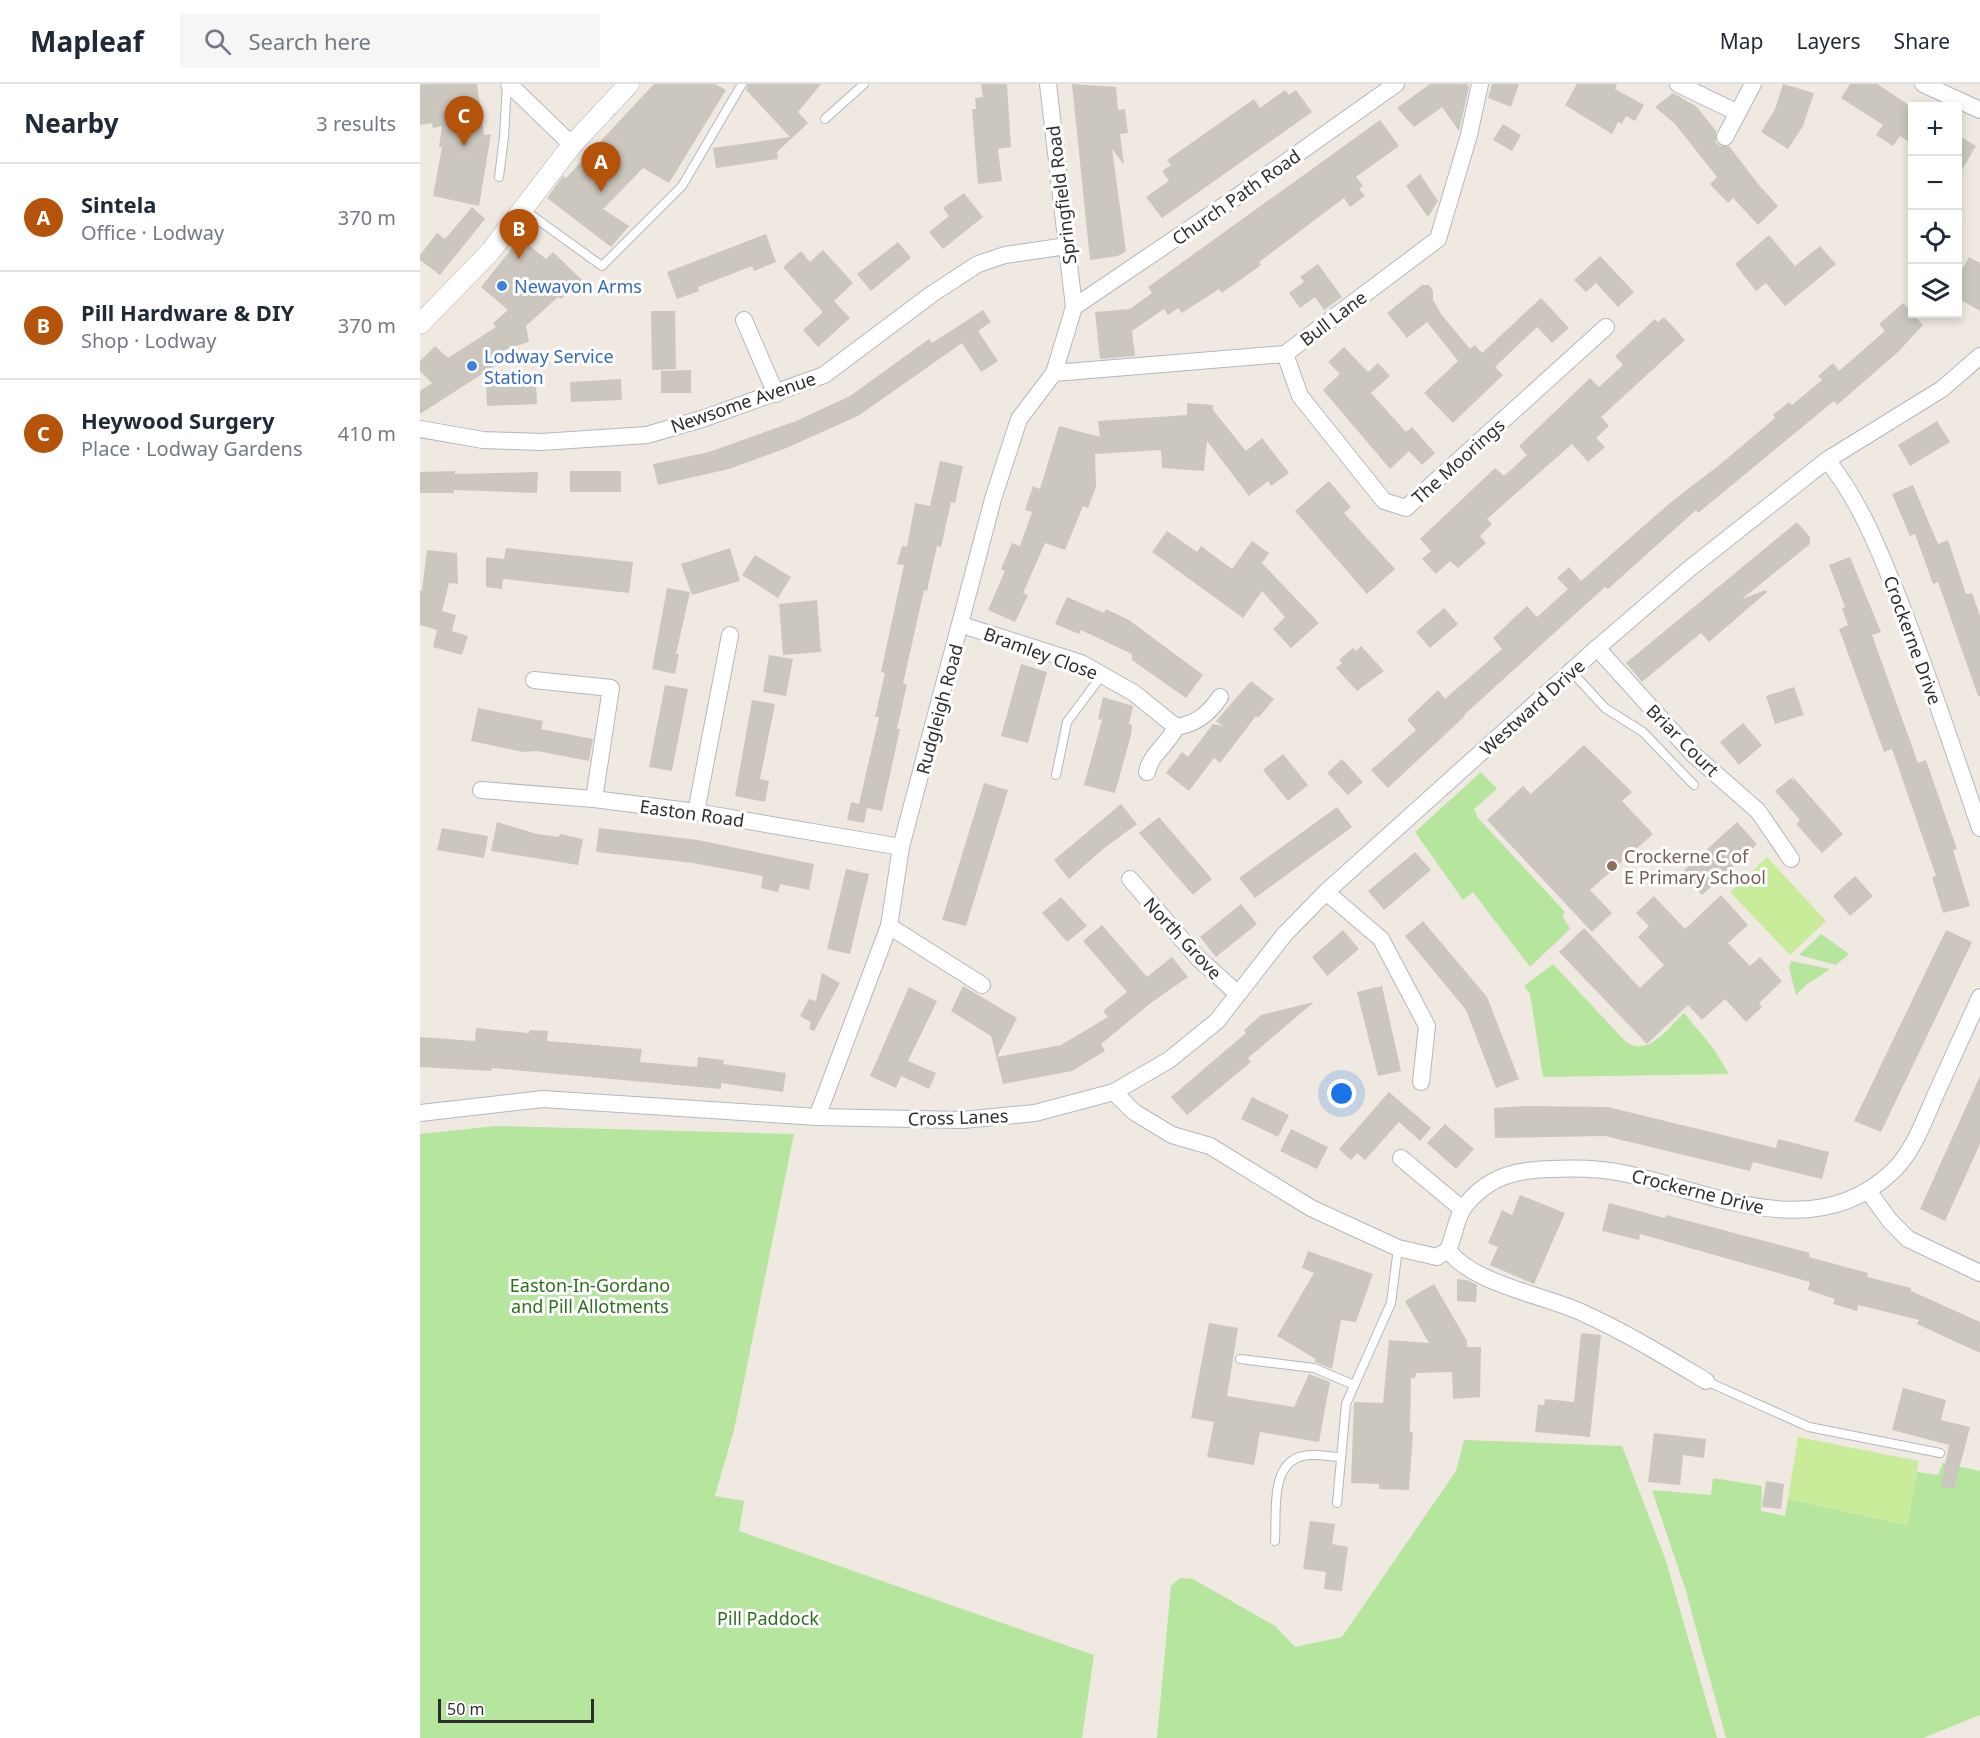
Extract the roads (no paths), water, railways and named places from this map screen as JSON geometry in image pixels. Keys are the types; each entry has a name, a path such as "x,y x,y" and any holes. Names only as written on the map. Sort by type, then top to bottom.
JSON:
{"street":[{"path":"508,84 572,145"},
{"path":"422,317 490,252 572,145 629,84"},
{"name":"Springfield Road","path":"1048,84 1074,307"},
{"name":"Church Path Road","path":"1074,307 1235,198 1396,84"},
{"name":"Bull Lane","path":"1054,373 1285,354 1438,239 1469,135 1480,84"},
{"path":"1678,84 1738,113"},
{"path":"1725,137 1754,84"},
{"path":"1923,84 1980,110"},
{"name":"Newsome Avenue","path":"420,429 483,440 541,442 647,435 776,394 824,375 932,294 978,264 1005,255 1067,246"},
{"name":"Rudgleigh Road","path":"817,1117 889,926 902,847 962,625 993,499 1019,419 1054,373 1074,307"},
{"path":"744,320 776,394"},
{"name":"The Moorings","path":"1285,354 1300,396 1384,501 1406,508 1606,327"},
{"name":"Westward Drive","path":"1114,1092 1169,1060 1217,1021 1284,935 1326,892 1689,568 1827,460 1942,388 1980,356"},
{"name":"Crockerne Drive","path":"1827,460 1847,484 1864,515 1912,632 1980,828"},
{"name":"Bramley Close","path":"962,625 1081,663 1134,693 1176,727"},
{"path":"696,812 730,635"},
{"name":"Briar Court","path":"1597,648 1693,754 1758,810 1791,859"},
{"path":"534,680 611,688 594,799"},
{"path":"1147,772 1151,758 1167,744 1176,727 1189,725 1207,714 1220,697"},
{"name":"Easton Road","path":"481,790 594,799 696,812 902,847"},
{"name":"North Grove","path":"1130,879 1198,958 1238,994"},
{"path":"1326,892 1381,939 1427,1026 1421,1082"},
{"path":"889,926 982,985"},
{"name":"Crockerne Drive","path":"1448,1250 1462,1209 1486,1184 1522,1169 1580,1168 1625,1173 1754,1208 1781,1210 1831,1206 1869,1192 1895,1169 1917,1137 1980,997"},
{"path":"1114,1092 1134,1112 1172,1134 1210,1146 1311,1208 1398,1248 1437,1257 1448,1250 1465,1267 1582,1312 1647,1345 1706,1381"},
{"name":"Cross Lanes","path":"420,1113 543,1099 817,1117 963,1120 1035,1113 1114,1092"},
{"path":"1401,1158 1462,1209"},
{"path":"1869,1192 1890,1221 1908,1239 1980,1273"}],"lane":[{"path":"499,177 508,84"},
{"path":"523,208 602,266 682,186 742,84"},
{"path":"825,119 864,84"},
{"path":"1571,671 1605,708 1643,732 1694,785"},
{"path":"1056,775 1067,722 1103,674"},
{"path":"1336,1503 1346,1404 1391,1303 1398,1248"},
{"path":"1240,1359 1314,1368 1354,1385"},
{"path":"1706,1381 1809,1427 1940,1453"},
{"path":"1275,1541 1278,1485 1285,1468 1301,1456 1341,1457"}],"place":[{"name":"Heywood Surgery","path":"464,146"},
{"name":"Sintela","path":"601,192"},
{"name":"Pill Hardware & DIY","path":"519,259"},
{"name":"Newavon Arms","path":"502,286"},
{"name":"Lodway Service Station","path":"472,366"},
{"name":"Crockerne C of E Primary School","path":"1612,866"}],"park label":[{"name":"Easton-In-Gordano and Pill Allotments","path":"590,1295"},
{"name":"Pill Paddock","path":"768,1618"}]}
